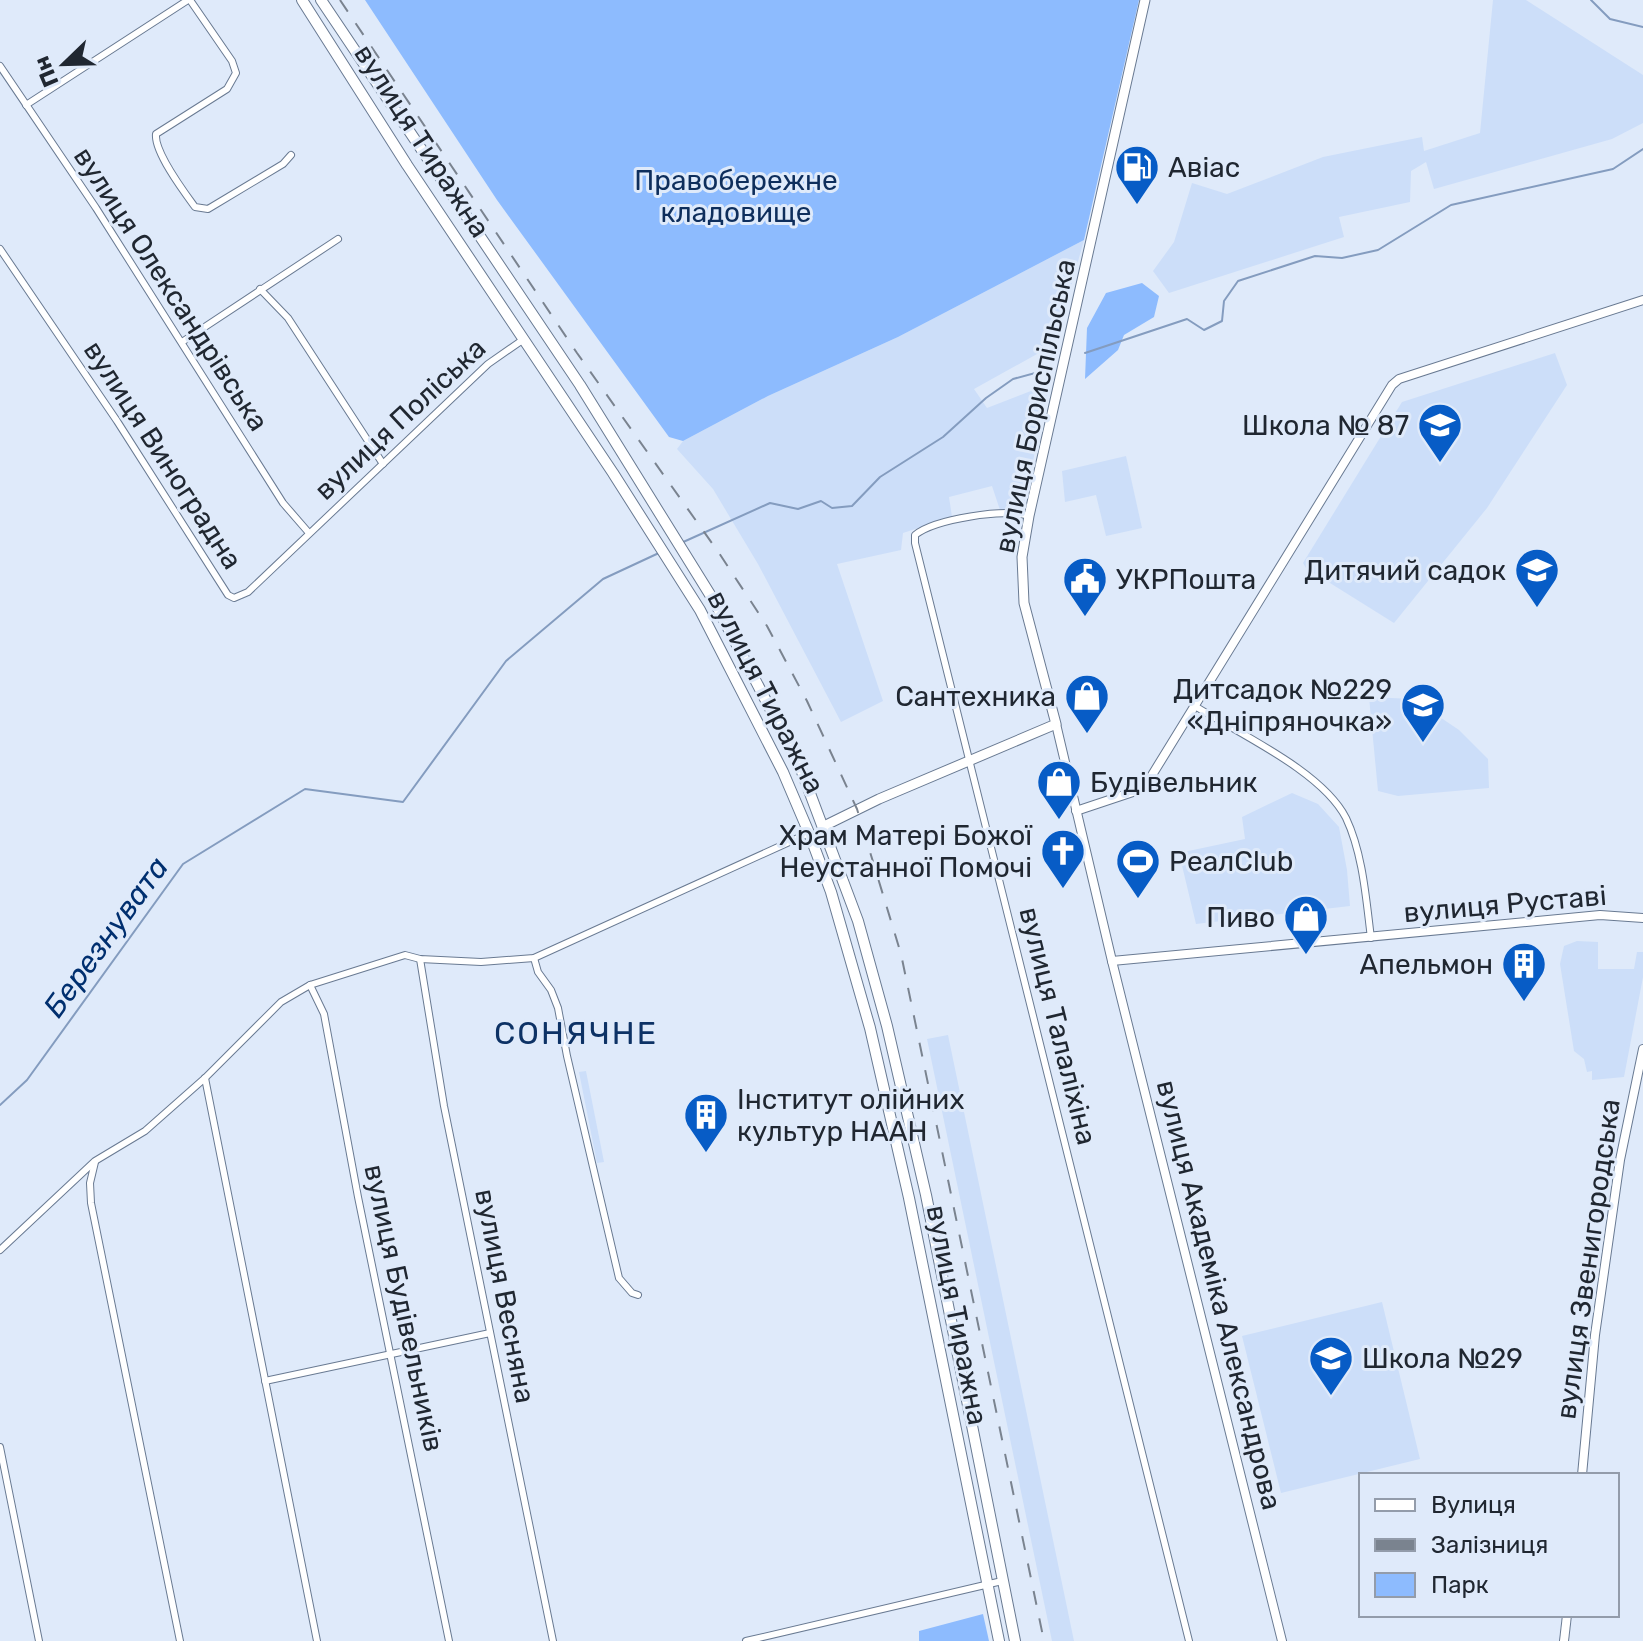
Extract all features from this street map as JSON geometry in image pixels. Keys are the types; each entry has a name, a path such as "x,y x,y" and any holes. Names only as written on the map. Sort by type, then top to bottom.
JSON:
{"main road":[{"name":"вулиця Тиражна","path":"302,0 700,610 783,772 809,833 831,892 870,1028 909,1198 999,1641"},
{"name":"вулиця Тиражна","path":"321,0 540,325 714,601 799,764 858,921 904,1094 1015,1641"},
{"name":"вулиця Бориспільська","path":"1056,724 1024,603 1022,557 1145,0"},
{"path":"407,165 422,152"},
{"path":"524,339 540,325"},
{"path":"809,833 879,799 1056,724"}],"street":[{"path":"26,105 189,0 232,61 236,73 227,89 156,134 158,148 186,196 195,207 208,209 283,164 291,155"},
{"name":"вулиця Олександрівська","path":"0,66 182,342 283,503 309,533"},
{"path":"182,342 338,239"},
{"name":"вулиця Виноградна","path":"0,249 117,421 228,595 238,598 248,592 309,533"},
{"path":"260,289 288,318 383,464"},
{"path":"1076,811 1142,789 1392,385 1399,379 1643,300"},
{"name":"вулиця Поліська","path":"309,533 488,364 524,339"},
{"name":"вулиця Талаліхіна","path":"1029,516 1005,512 931,527 915,535 1189,1641"},
{"name":"вулиця Руставі","path":"1195,706 1296,768 1330,795 1346,819 1356,846 1371,938"},
{"name":"вулиця Бориспільська","path":"1056,724 1112,961"},
{"path":"0,1250 95,1161 145,1131 205,1078 281,1002 310,985 405,955 420,959 481,962 534,958 809,833"},
{"name":"вулиця Руставі","path":"1112,961 1600,915 1643,918"},
{"path":"534,958 538,972 551,990 558,1008 619,1278 632,1293 638,1295"},
{"name":"вулиця Весняна","path":"420,959 444,1106 553,1641"},
{"name":"вулиця Академіка Александрова","path":"1112,961 1282,1641"},
{"name":"вулиця Будівельників","path":"310,985 324,1014 358,1197 449,1641"},
{"name":"вулиця Звенигородська","path":"1582,1473 1595,1335 1618,1174 1643,1049"},
{"path":"205,1078 317,1641"},
{"path":"95,1161 90,1183 91,1203 180,1641"},
{"path":"265,1381 490,1333"},
{"path":"0,1447 39,1641"},
{"path":"749,1641 1002,1581"},
{"path":"1564,1641 1567,1617"}],"shaded area":[{"path":"1493,0 1526,0 1643,75 1643,123 1612,139 1434,189 1426,162 1411,171 1410,202 1339,217 1344,237 1169,293 1153,271 1174,242 1192,183 1227,194 1323,157 1422,137 1424,151 1480,133"},
{"path":"1084,240 1055,344 974,389 987,408 1049,384 1023,509 1000,510 992,486 949,497 952,517 903,533 901,550 837,564 883,701 841,722 758,564 713,489 677,449 683,441 768,396 898,337"},
{"name":"Школа № 87","path":"1555,353 1567,385 1487,508 1394,623 1306,568 1303,563 1402,402"},
{"path":"1126,456 1142,528 1106,536 1096,495 1065,502 1062,471"},
{"name":"Дитсадок №229 «Дніпряночка»","path":"1369,697 1413,699 1459,730 1488,759 1489,788 1398,796 1378,791"},
{"path":"1292,793 1318,804 1339,827 1350,906 1196,924 1179,853 1245,839 1242,817"},
{"path":"1577,941 1598,942 1598,969 1634,969 1637,952 1643,952 1643,977 1624,1077 1592,1080 1592,1071 1587,1072 1584,1059 1574,1051 1560,964 1564,946"},
{"path":"948,1035 1074,1641 1052,1641 927,1039"},
{"path":"586,1071 604,1162 597,1163 579,1072"},
{"name":"Школа №29","path":"1382,1302 1420,1459 1281,1493 1242,1336"}],"green space":[{"name":"Правобережне кладовище","path":"365,0 1139,0 1084,240 898,337 768,396 683,441 669,437 497,200"},
{"path":"1142,283 1159,296 1154,317 1124,335 1118,350 1085,379 1087,328 1106,293"},
{"path":"983,1614 989,1641 919,1641 919,1631"}],"waterway":[{"path":"1591,0 1610,19 1643,27"},
{"name":"Березнувата","path":"1085,353 1187,319 1204,330 1222,321 1224,301 1238,281 1315,256 1342,258 1378,250 1451,205 1613,169 1643,149"},
{"name":"Березнувата","path":"681,543 770,503 798,509 821,501 832,508 852,506 880,477 943,437 986,398 1013,379 1046,370"},
{"name":"Березнувата","path":"0,1105 27,1080 183,864 305,789 403,802 506,661 603,579 661,552"}],"railway":[{"path":"340,0 577,353 767,626 807,701 857,809 901,954 1044,1641"}],"place":[{"name":"Авіас","path":"1137,206"},
{"name":"Школа № 87","path":"1440,464"},
{"name":"Дитячий садок","path":"1537,609"},
{"name":"УКРПошта","path":"1085,618"},
{"name":"Сантехника","path":"1087,735"},
{"name":"Дитсадок №229 «Дніпряночка»","path":"1423,744"},
{"name":"Будівельник","path":"1059,821"},
{"name":"Храм Матері Божої Неустанної Помочі","path":"1063,890"},
{"name":"РеалClub","path":"1138,900"},
{"name":"Пиво","path":"1306,956"},
{"name":"Апельмон","path":"1524,1003"},
{"name":"Інститут олійних культур НААН","path":"706,1154"},
{"name":"Школа №29","path":"1331,1397"}],"district":[{"name":"СОНЯЧНЕ","path":"576,1033"}]}
